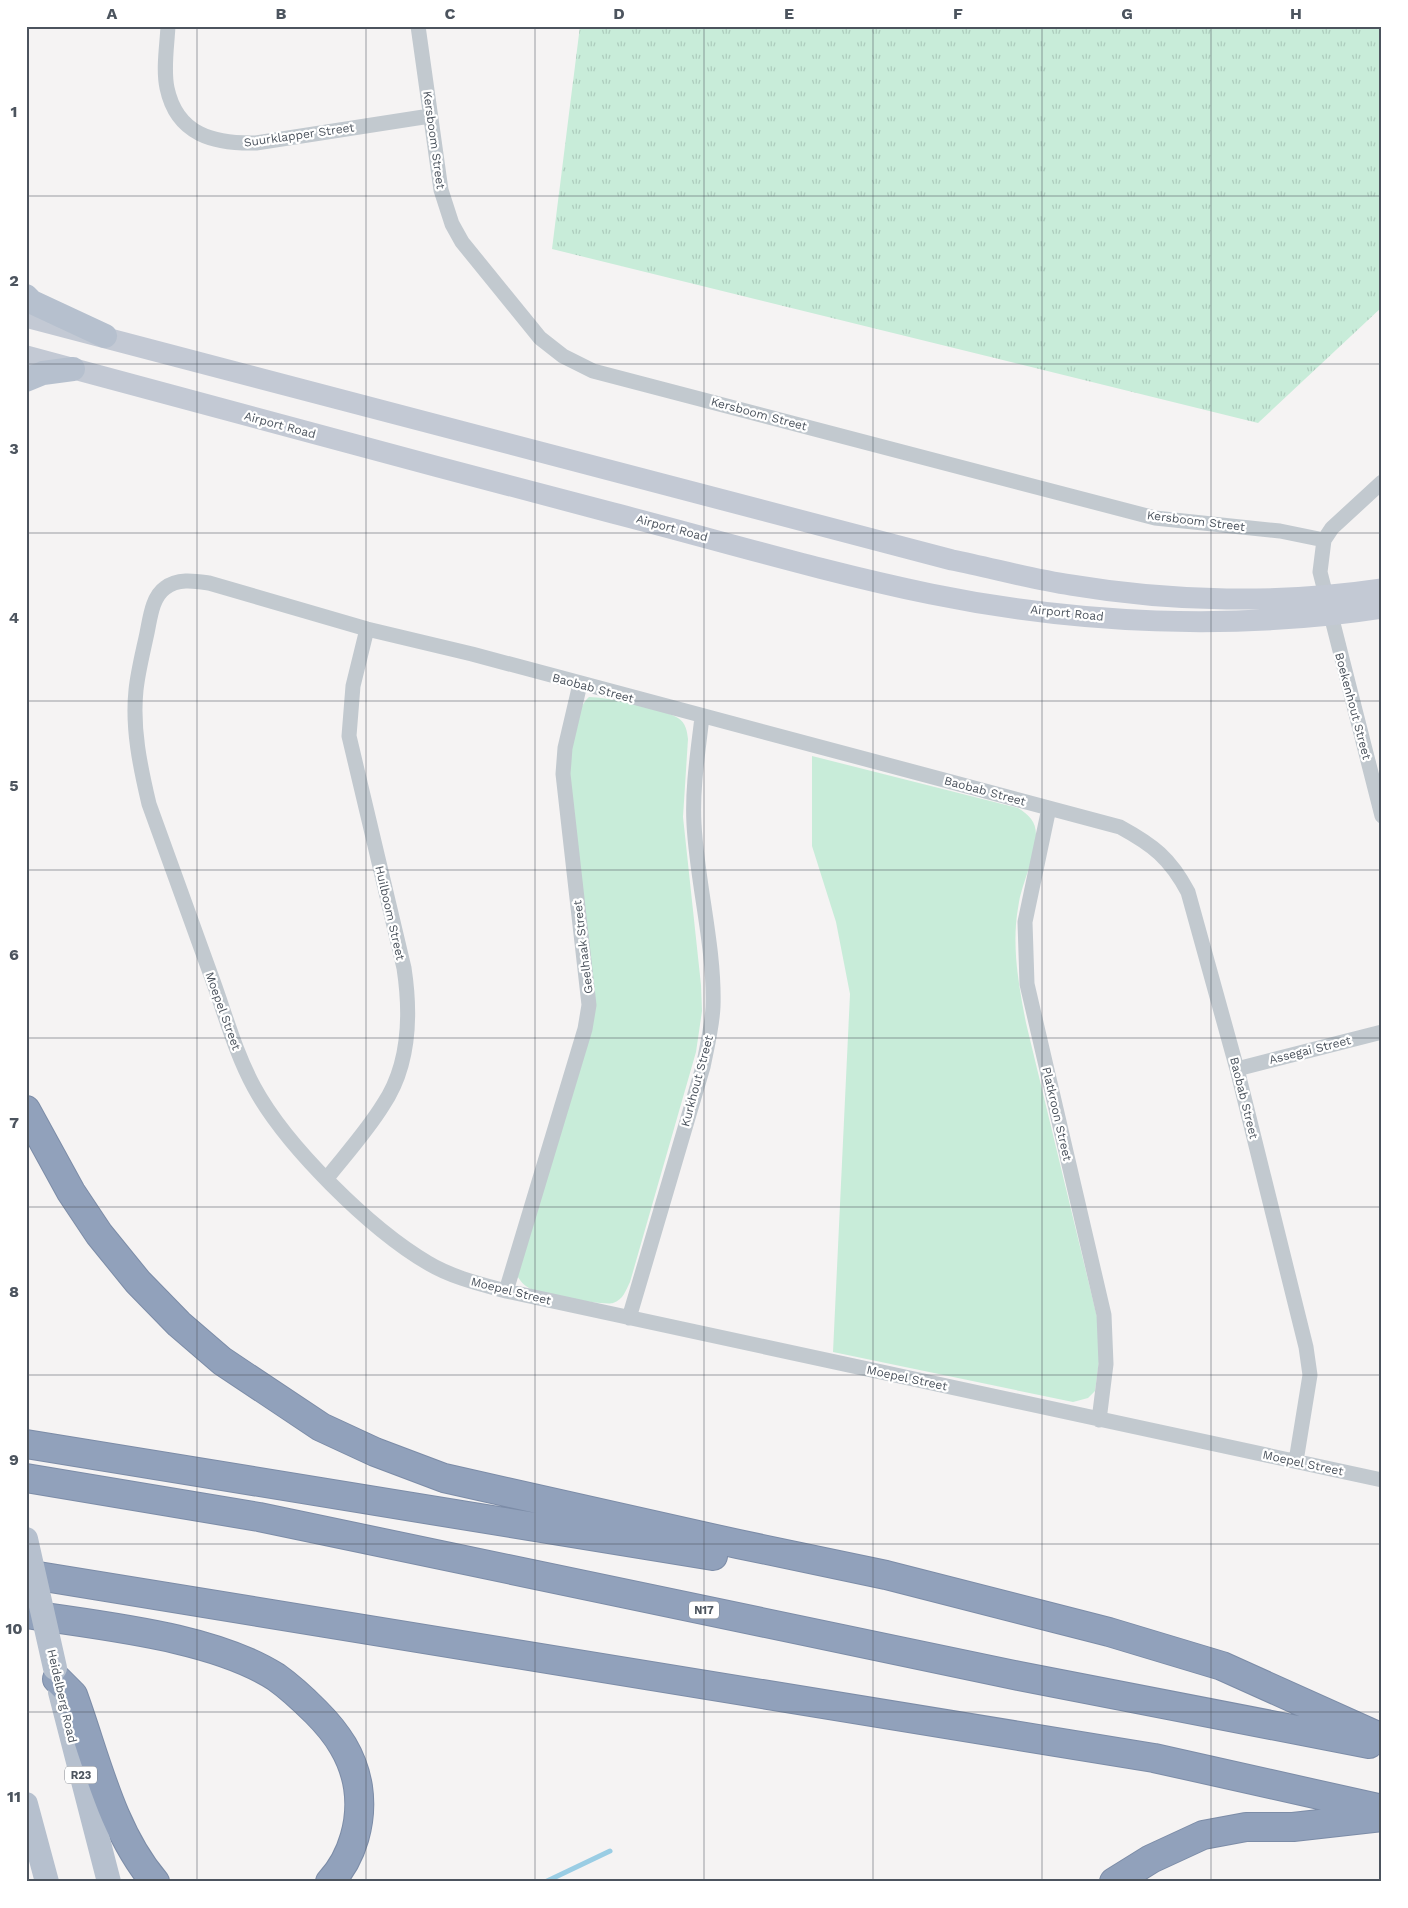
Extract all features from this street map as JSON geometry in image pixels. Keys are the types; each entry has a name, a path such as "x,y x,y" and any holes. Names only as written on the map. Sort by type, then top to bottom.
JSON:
{"highway":[{"path":"26,1110 71,1192 99,1234 138,1282 179,1324 222,1362 321,1427 375,1452 453,1480 718,1540 886,1575 1109,1632 1222,1666 1382,1738"},
{"path":"26,1444 882,1585 982,1604 1109,1632"},
{"name":"N17","path":"26,1478 259,1517 1029,1678 1382,1746"},
{"path":"26,1574 1154,1758 1382,1809"},
{"path":"26,1614 128,1630 205,1648 260,1669 292,1689 346,1748 356,1775 359,1793 358,1827 347,1857 330,1882"},
{"path":"56,1674 73,1695 123,1835 142,1866 155,1882"},
{"path":"1114,1882 1151,1859 1203,1835 1246,1827 1293,1827 1382,1817"}],"main road":[{"path":"26,296 32,302 105,336"},
{"path":"26,316 952,560 1053,582 1159,596 1251,598 1382,608"},
{"name":"Airport Road","path":"26,356 391,455 933,594 1053,613 1165,621 1248,620 1327,605"},
{"path":"26,380 43,373 73,369"},
{"path":"1327,605 1382,589"},
{"name":"Heidelberg Road","path":"26,1538 56,1674 109,1882"},
{"path":"26,1804 47,1882"}],"street":[{"name":"Suurklapper Street","path":"168,26 167,87 178,115 190,128 201,136 231,144 256,143 430,116"},
{"name":"Kersboom Street","path":"418,26 441,190 452,224 462,242 540,338 563,356 592,371 1155,518 1280,531 1324,540"},
{"path":"1324,540 1332,528 1382,482"},
{"name":"Boekenhout Street","path":"1324,540 1320,572 1382,816"},
{"name":"Baobab Street","path":"191,580 1120,827 1148,844 1176,870 1188,892 1238,1069 1306,1347 1310,1375 1296,1461"},
{"name":"Moepel Street","path":"191,580 176,582 164,588 156,598 150,615 136,689 135,718 139,761 149,804 243,1064 266,1107 292,1141 327,1178 400,1245 430,1264 469,1280 506,1291 1382,1480"},
{"name":"Huilboom Street","path":"327,1178 384,1105 394,1085 402,1058 408,1026 408,996 404,968 349,736 353,686 367,628"},
{"name":"Geelhaak Street","path":"506,1291 585,1029 589,1006 563,774 566,748 580,684"},
{"name":"Kurkhout Street","path":"629,1318 703,1067 710,1034 713,1006 712,977 694,824 694,794 702,717"},
{"name":"Platkroon Street","path":"1049,808 1026,922 1026,976 1104,1315 1106,1364 1099,1420"},
{"name":"Assegai Street","path":"1238,1069 1382,1032"}],"green space":[{"path":"580,26 1382,26 1382,307 1258,423 552,249"},
{"path":"589,697 621,701 661,711 678,718 686,727 688,739 683,817 701,985 702,1011 696,1052 630,1282 624,1294 613,1303 597,1303 545,1293 529,1288 521,1282 516,1274 591,1029 568,791 575,727 583,704"},
{"path":"812,756 1018,808 1029,816 1033,822 1036,835 1032,859 1019,902 1016,962 1026,1023 1097,1317 1100,1354 1095,1391 1088,1398 1073,1402 833,1352 850,994 836,922 812,846"}],"waterway":[{"path":"545,1882 610,1851"}]}
